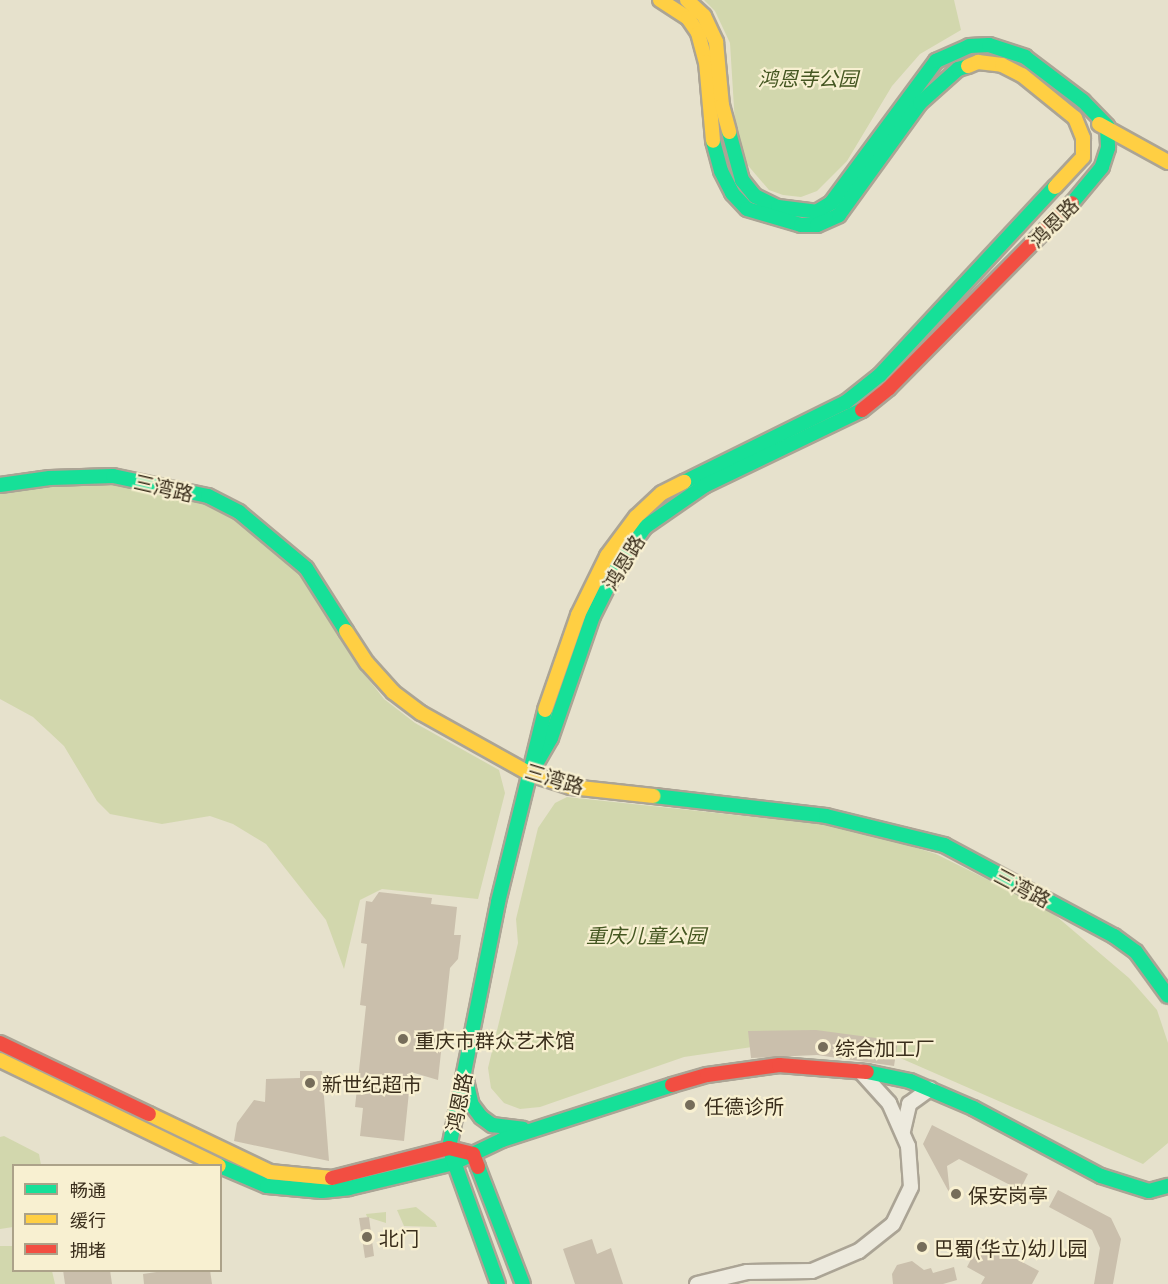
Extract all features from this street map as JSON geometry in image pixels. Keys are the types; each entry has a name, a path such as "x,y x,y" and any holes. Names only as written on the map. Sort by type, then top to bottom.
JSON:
{"main road":[{"path":"660,0 688,18 703,48 709,125 732,194 747,209 781,222 817,225 839,215 856,196 920,103 957,69 978,62 1002,65 1022,75 1075,118 1107,126"},
{"path":"687,0 704,16 716,42 722,105 729,143 742,180 755,196 778,207 816,212 831,203 922,75 936,61 969,46 989,45 1025,57 1083,101 1107,126 1168,162"},
{"name":"鸿恩路","path":"498,1284 449,1149 498,902 530,774 537,733 578,615 607,556 636,517 662,493 846,402 880,375 1070,175 1083,157 1083,138 1075,118"},
{"name":"鸿恩路","path":"530,774 551,738 593,616 621,560 645,527 704,486 853,417 889,388 1088,187 1102,167 1108,148 1107,126"},
{"name":"三湾路","path":"0,485 50,477 113,476 169,485 208,496 239,512 306,568 367,663 393,692 421,713 530,774 571,787 826,816 944,844 1114,936 1136,952 1168,996"},
{"path":"0,1043 270,1172 322,1179 346,1177 449,1149"},
{"path":"0,1060 216,1164"},
{"path":"465,1063 467,1088 481,1117 504,1128 534,1128"},
{"path":"222,1167 267,1186 322,1191 454,1163 502,1140 534,1128 667,1086 742,1069 779,1065 858,1070 930,1089 973,1108 1079,1166 1168,1196"},
{"path":"485,1185 487,1158 502,1140"},
{"name":"鸿恩路","path":"449,1149 473,1154 523,1284"},
{"path":"1149,1191 1168,1186"}],"street":[{"path":"697,1284 747,1272 812,1271 881,1236 902,1211 911,1187 912,1165 903,1131 882,1093 858,1070"},
{"path":"903,1131 909,1104 930,1089"}],"green space":[{"name":"鸿恩寺公园","path":"704,0 954,0 961,30 920,54 892,86 847,161 817,191 801,197 783,195 769,190 745,162 735,124 730,43 715,11"},
{"path":"114,483 205,502 267,538 322,597 358,666 384,699 415,723 499,770 505,793 478,899 382,889 360,900 344,969 326,920 266,844 233,824 210,816 162,824 110,814 97,801 64,746 33,717 0,699 0,492 49,485"},
{"name":"重庆儿童公园","path":"567,797 849,827 936,854 1049,910 1129,978 1157,1010 1168,1043 1168,1143 1143,1164 891,1054 766,1045 684,1057 540,1107 520,1109 504,1103 491,1088 488,1068 518,943 516,919 538,828 555,803"},
{"path":"4,1136 39,1154 41,1164 12,1164 12,1227 0,1229 0,1137"},
{"path":"416,1207 435,1222 437,1227 404,1226 397,1210"},
{"path":"386,1212 386,1223 367,1217 366,1214"},
{"path":"0,1246 12,1246 12,1272 52,1272 55,1284 0,1284"}],"building":[{"name":"重庆市群众艺术馆","path":"379,892 432,898 431,904 457,907 454,935 461,935 458,959 450,968 438,1080 411,1072 404,1141 360,1136 363,1108 355,1107 366,1006 360,1005 367,944 361,943 366,901 372,902"},
{"name":"综合加工厂","path":"816,1030 898,1041 894,1066 817,1055 751,1058 748,1031"},
{"path":"300,1071 322,1071 329,1161 234,1141 237,1123 254,1100 265,1102 266,1079 300,1078"},
{"path":"932,1125 1028,1174 1020,1190 959,1159 947,1166 950,1194 923,1144"},
{"path":"1058,1190 1111,1218 1121,1239 1113,1284 1094,1284 1100,1248 1092,1230 1049,1207"},
{"name":"北门","path":"369,1217 374,1256 365,1258 359,1218"},
{"path":"592,1239 597,1254 611,1248 623,1284 575,1284 563,1249"},
{"path":"981,1240 1039,1271 1032,1284 981,1284 985,1277 967,1267"},
{"path":"912,1261 924,1270 931,1268 933,1273 954,1267 957,1280 943,1284 893,1284 892,1274 897,1265"},
{"path":"63,1272 110,1272 112,1284 65,1284"},
{"path":"210,1272 212,1284 144,1284 143,1274"}],"traffic: fast":[{"path":"729,132 742,180 755,196 778,207 816,212 831,203 936,61 969,46 989,45 1025,57 1083,101 1107,126 1108,148 1102,167 1072,203"},
{"path":"713,141 721,171 732,193 747,209 801,225 817,225 839,215 920,103 958,69 968,66"},
{"path":"684,482 846,402 880,375 1055,187"},
{"path":"536,764 551,738 593,616 621,560 645,527 704,486 862,410"},
{"path":"0,485 50,478 113,476 208,496 239,512 306,568 346,631"},
{"path":"498,1284 449,1148 498,902 545,710"},
{"path":"654,796 826,816 944,845 1114,936 1136,952 1168,996"},
{"path":"867,1072 910,1081 973,1108 1101,1176 1149,1191 1168,1186"},
{"path":"466,1080 472,1105 481,1117 492,1125 523,1129"},
{"path":"222,1167 267,1186 322,1191 349,1188 454,1163 502,1140 672,1085"},
{"path":"478,1167 523,1284"}],"traffic: slow":[{"path":"660,0 688,18 698,33 706,62 713,141"},
{"path":"687,0 704,16 716,42 722,105 729,132"},
{"path":"968,66 978,62 1002,65 1022,75 1075,118 1083,138 1083,157 1055,187"},
{"path":"1099,124 1168,162"},
{"path":"545,710 578,615 607,556 636,517 662,493 684,482"},
{"path":"346,631 367,663 393,692 421,713 530,774 571,787 654,796"},
{"path":"0,1060 215,1164"},
{"path":"149,1114 270,1172 332,1178"}],"traffic: jam":[{"path":"862,410 889,388 1072,203"},
{"path":"0,1043 149,1114"},
{"path":"672,1085 707,1075 779,1065 867,1072"},
{"path":"332,1178 449,1148 473,1154 478,1167"}],"place":[{"name":"重庆市群众艺术馆","path":"403,1039"},
{"name":"综合加工厂","path":"823,1047"},
{"name":"新世纪超市","path":"310,1083"},
{"name":"任德诊所","path":"690,1105"},
{"name":"保安岗亭","path":"956,1194"},
{"name":"北门","path":"367,1237"},
{"name":"巴蜀(华立)幼儿园","path":"922,1247"}]}
